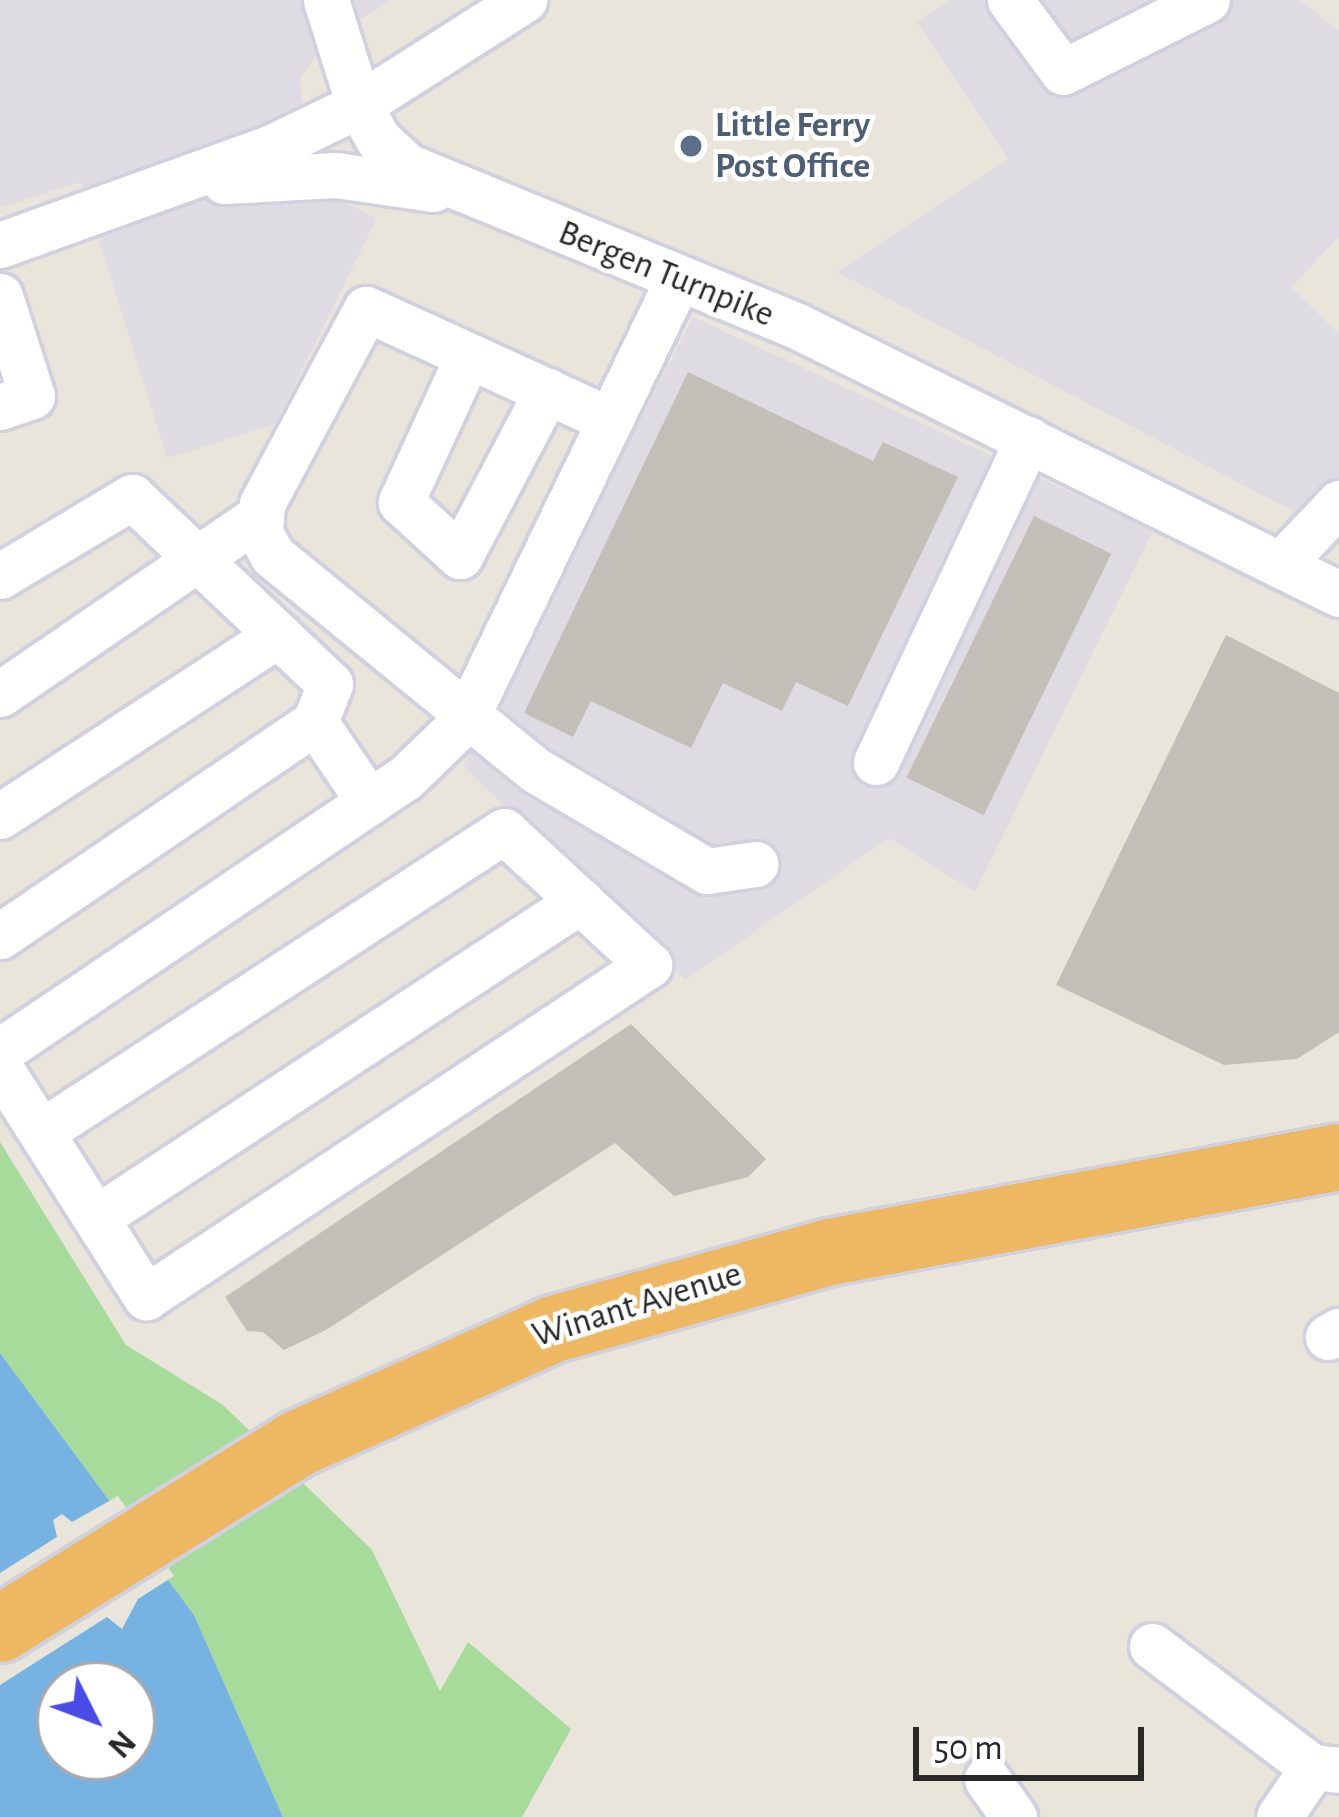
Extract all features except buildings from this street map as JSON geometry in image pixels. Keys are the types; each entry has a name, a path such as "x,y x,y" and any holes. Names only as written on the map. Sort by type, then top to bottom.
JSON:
{"highway":[{"name":"Winant Avenue","path":"0,1629 299,1443 501,1348 767,1266 1339,1157"}],"street":[{"name":"Bergen Turnpike","path":"326,0 359,105 377,140 407,166 797,326 1339,594"},
{"path":"0,244 174,187 359,105 524,0"},
{"path":"1010,0 1063,72 1207,0"},
{"path":"174,187 336,175 470,195"},
{"path":"0,1052 369,802 465,720 678,280"},
{"path":"0,296 32,396 0,407"},
{"path":"610,420 366,309 261,515 260,533 273,556 465,720 707,871 754,864"},
{"path":"468,356 401,502 519,608"},
{"path":"460,556 547,392"},
{"path":"876,762 1028,439"},
{"path":"0,577 132,497 330,683 315,722 0,936"},
{"path":"1280,565 1339,503"},
{"path":"0,694 261,515"},
{"path":"0,816 278,634"},
{"path":"315,722 369,802"},
{"path":"0,1068 146,1298 649,965 504,831 41,1132"},
{"path":"96,1218 580,901"},
{"path":"1152,1646 1332,1768 1279,1817"},
{"path":"987,1779 1014,1817"}],"shaded area":[{"path":"0,0 391,0 330,38 300,78 303,123 347,204 377,218 275,424 167,458 81,182 0,207"},
{"path":"950,0 1300,0 1339,31 1339,237 1291,287 1339,334 1339,535 837,272 1008,159 917,22"},
{"path":"693,317 1153,531 975,892 889,838 685,980 463,766"}],"green space":[{"path":"0,1142 126,1345 223,1405 372,1550 440,1691 468,1642 571,1729 522,1817 283,1817 194,1615 0,1353"}],"water":[{"path":"0,1353 194,1615 283,1817 0,1817"}],"pier":[{"path":"118,1496 174,1576 138,1599 122,1629 107,1617 0,1685 0,1573 57,1537 53,1520 62,1514 72,1522"}],"place":[{"name":"Little Ferry Post Office","path":"691,146"}]}
